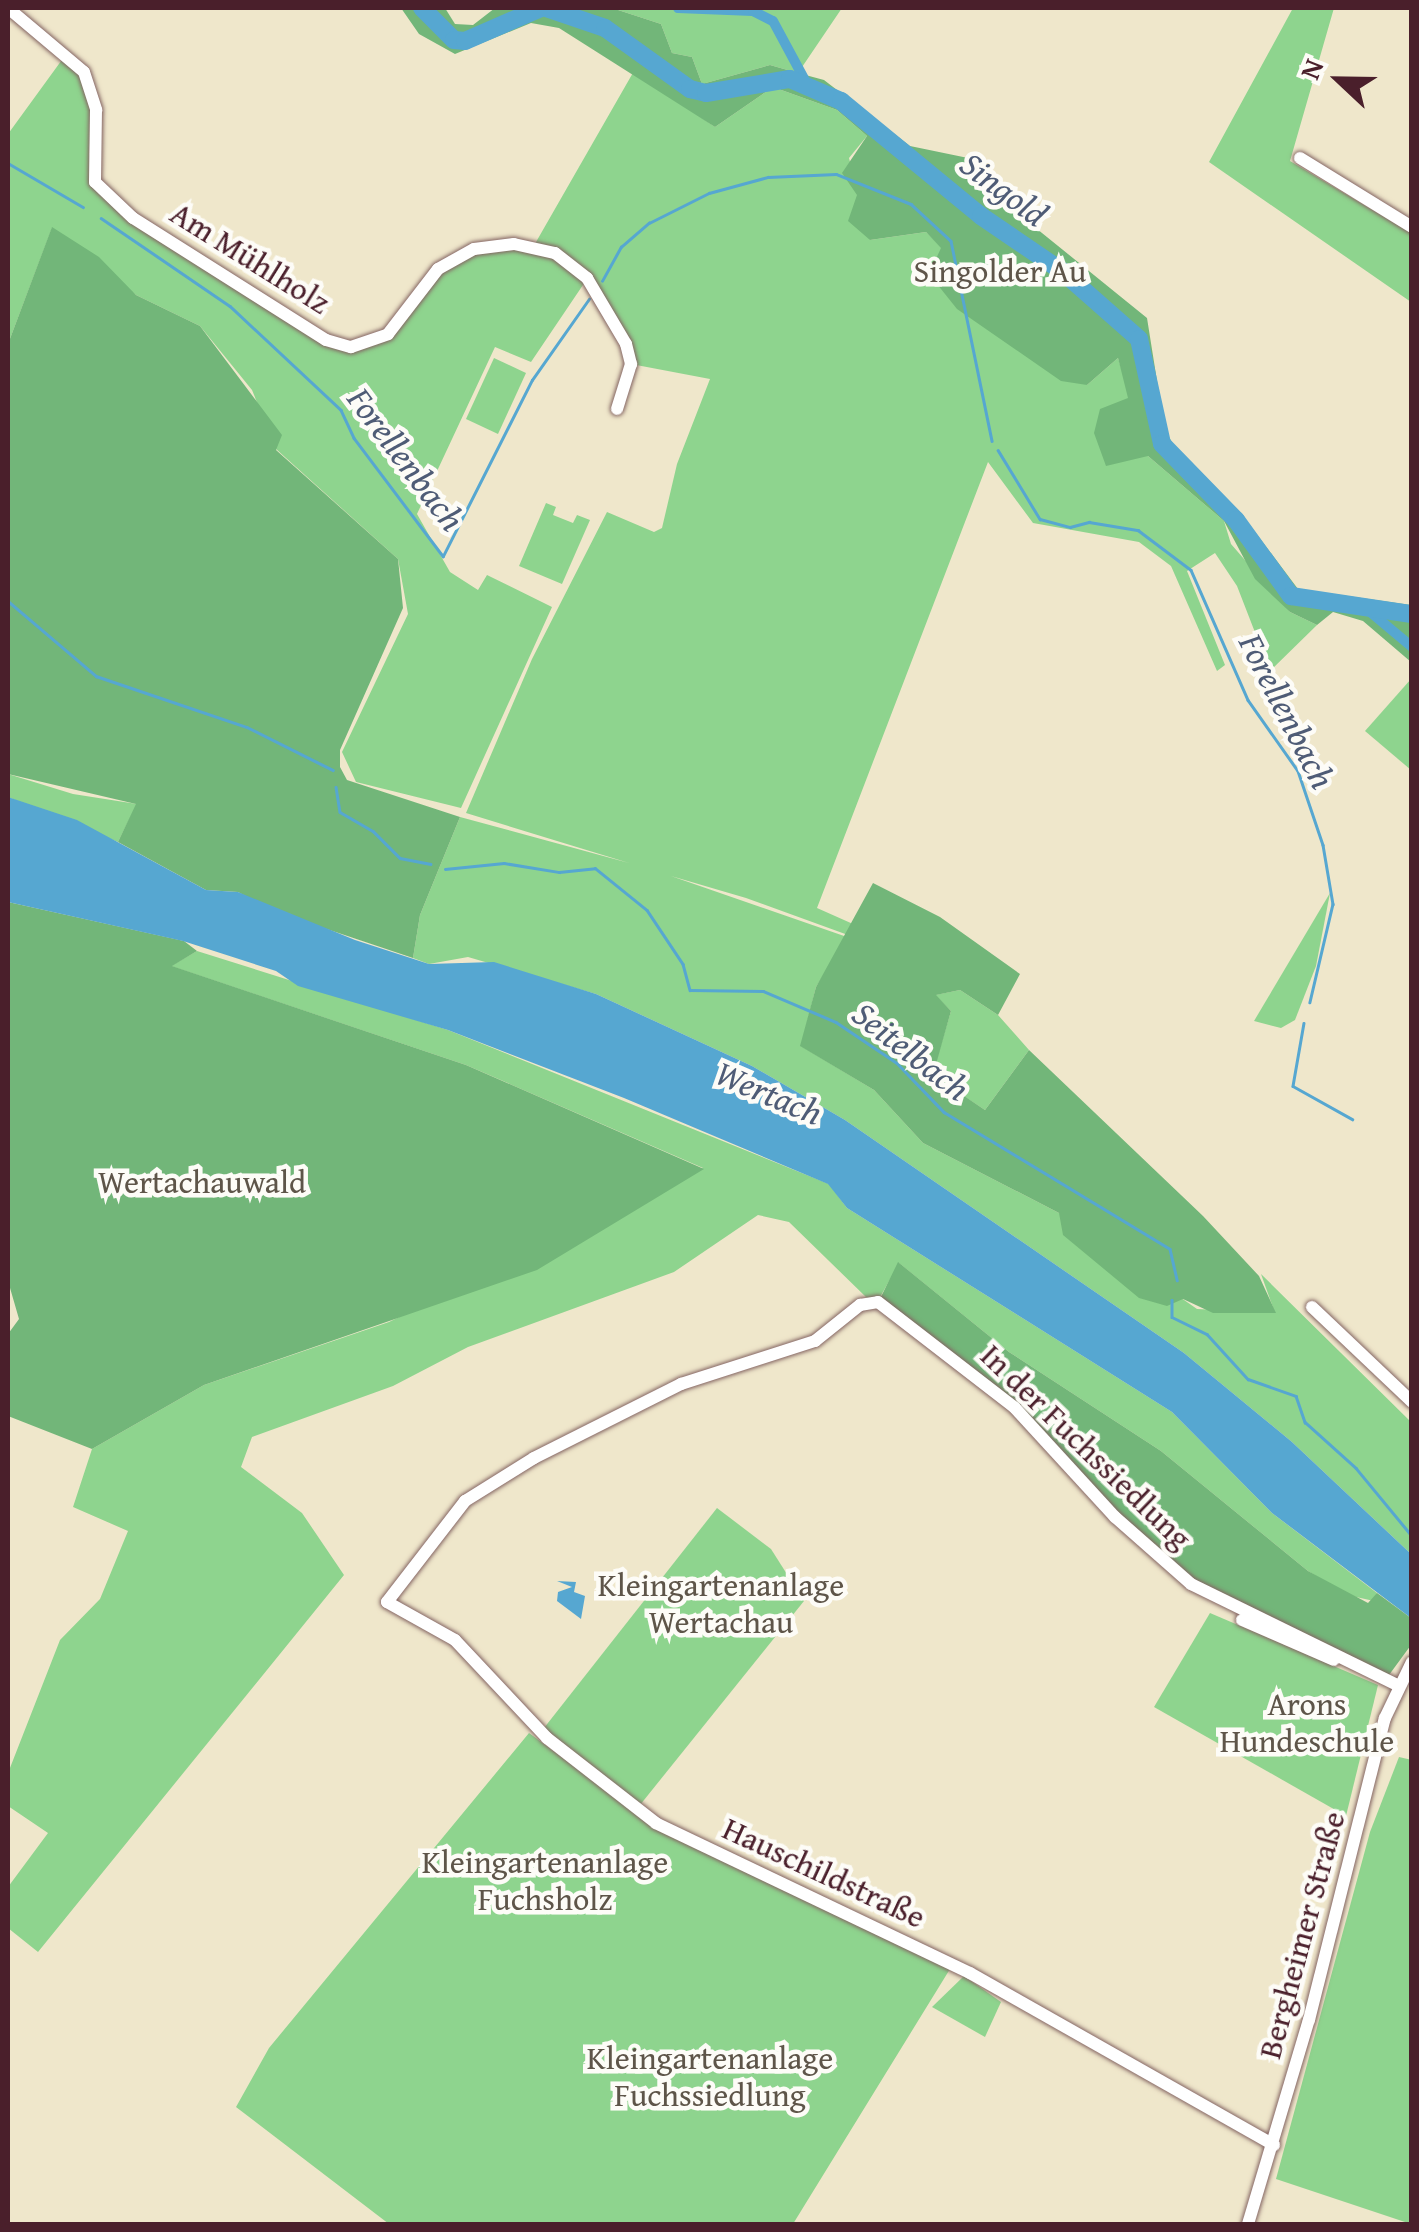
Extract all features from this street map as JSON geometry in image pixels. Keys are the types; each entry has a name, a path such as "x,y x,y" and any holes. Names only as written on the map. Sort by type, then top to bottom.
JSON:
{"street":[{"name":"Am Mühlholz","path":"8,8 84,72 96,110 95,182 133,218 326,340 352,348 388,334 438,269 474,249 514,244 555,253 587,278 626,344 631,364 618,409"},
{"path":"1300,158 1412,227"},
{"name":"In der Fuchssiedlung","path":"387,1602 465,1502 534,1458 681,1384 815,1341 860,1305 884,1305 1014,1408 1156,1558 1206,1593 1397,1684"},
{"path":"1312,1307 1412,1402"},
{"name":"Hauschildstraße","path":"387,1602 455,1640 547,1738 656,1823 970,1973 1274,2145"},
{"name":"Bergheimer Straße","path":"1248,2224 1274,2145 1397,1684 1412,1662"}],"green space":[{"name":"Singolder Au","path":"401,8 445,8 455,24 473,25 495,8 612,8 661,24 672,53 692,57 702,84 770,65 824,80 910,146 968,158 1005,203 1147,318 1165,431 1187,466 1249,524 1298,589 1411,605 1411,662 1363,621 1333,612 1317,625 1290,612 1255,579 1224,521 1148,456 1106,466 1094,433 1100,409 1128,398 1118,358 1087,385 1061,381 957,309 929,274 941,248 926,232 870,240 848,221 857,195 842,173 867,136 837,110 773,87 715,127 559,28 531,23 455,54 419,34"},
{"path":"612,8 842,8 798,73 770,65 702,84 692,57 672,53 661,24"},
{"path":"1293,8 1334,8 1290,161 1411,233 1411,302 1209,162"},
{"path":"64,57 82,73 93,110 89,154 108,202 349,350 378,344 440,271 474,251 532,249 634,71 715,127 773,87 837,110 867,136 849,158 870,240 926,232 1087,385 1118,358 1148,456 1224,521 1231,544 1290,612 1317,625 1270,671 1237,586 1215,553 1187,571 1225,665 1217,671 1171,566 1139,542 1033,523 988,462 817,908 853,924 848,935 671,876 847,937 816,987 801,1046 874,1090 923,1143 1059,1213 1197,1309 1275,1313 1261,1274 1411,1422 1411,1554 1292,1442 1184,1353 845,1120 752,1066 596,994 468,957 429,964 413,958 420,915 460,817 629,863 466,813 532,659 607,512 654,532 662,528 677,464 710,379 631,364 587,279 531,362 495,347 417,514 450,572 478,590 487,575 552,607 461,808 356,782 342,752 408,614 398,559 276,449 252,390 200,326 136,295 52,228 8,344 8,134"},
{"path":"52,227 99,257 136,295 200,326 282,435 276,450 398,559 403,608 340,750 340,767 347,780 460,817 420,915 413,958 273,911 238,892 206,890 118,842 136,804 8,774 8,344"},
{"path":"494,358 526,373 498,434 466,419"},
{"path":"546,503 556,507 553,515 573,523 577,515 590,520 562,584 519,566"},
{"path":"1411,679 1411,770 1365,731"},
{"path":"8,774 73,794 137,804 118,842 8,797"},
{"path":"873,883 940,917 1020,974 998,1015 960,990 936,995 951,1011 933,1075 985,1110 1029,1050 1203,1216 1259,1276 1276,1313 1213,1313 1183,1299 1167,1306 1139,1298 1063,1235 1059,1213 923,1143 874,1090 800,1046 816,987"},
{"path":"1330,893 1316,966 1295,1020 1281,1028 1254,1021"},
{"name":"Wertachauwald","path":"8,902 184,941 197,951 172,966 466,1065 704,1169 537,1270 204,1385 92,1449 8,1416 8,1334 19,1319 8,1281"},
{"path":"197,951 448,1030 829,1184 847,1208 1172,1412 1272,1513 1377,1593 1374,1601 1347,1595 1308,1571 1161,1451 1009,1352 899,1263 878,1301 867,1298 789,1222 758,1215 674,1272 468,1347 393,1386 252,1437 241,1467 302,1513 344,1575 38,1952 8,1928 8,1887 48,1833 8,1806 8,1773 60,1640 100,1599 128,1531 73,1507 92,1449 204,1385 389,1322 703,1168 466,1065 171,966"},
{"path":"960,990 998,1015 1029,1050 985,1110 932,1075 951,1011 935,995"},
{"path":"898,1262 1009,1352 1161,1451 1308,1571 1368,1603 1377,1593 1411,1618 1411,1645 1389,1675 1241,1609 1157,1558 1054,1445 879,1301"},
{"name":"Kleingartenanlage Wertachau","path":"717,1508 771,1549 804,1601 640,1805 544,1728"},
{"name":"Arons Hundeschule","path":"1210,1613 1378,1685 1346,1816 1154,1707"},
{"name":"Kleingartenanlage Fuchssiedlung","path":"529,1733 662,1831 950,1969 793,2224 389,2224 236,2107 269,2048"},
{"path":"1399,1757 1412,1760 1411,2224 1276,2179 1370,1832"},
{"path":"964,1976 1001,2002 985,2037 932,2007"}],"water":[{"name":"Wertach","path":"8,797 77,820 206,890 238,892 355,940 429,964 494,962 596,994 752,1066 845,1120 1184,1353 1292,1442 1411,1554 1411,1618 1272,1513 1172,1412 847,1208 828,1184 624,1098 448,1030 298,986 276,971 183,941 8,902"},
{"path":"557,1581 576,1582 574,1592 585,1596 581,1619 557,1601 558,1592 572,1587"}],"waterway":[{"name":"Singold","path":"422,8 454,40 465,41 541,8"},
{"name":"Singold","path":"546,8 605,28 690,89 706,93 790,79 841,101 981,216 1063,272 1139,339 1162,444 1236,520 1291,596 1412,614"},
{"path":"678,8 753,11 773,21 808,86"},
{"name":"Forellenbach","path":"8,163 83,207"},
{"path":"602,281 621,247 649,223 709,193 768,177 836,174 911,204 951,241 992,441"},
{"name":"Forellenbach","path":"101,218 230,306 341,410 354,438 443,556 532,380 589,299"},
{"name":"Forellenbach","path":"998,450 1040,519 1070,527 1089,522 1138,530 1191,570 1248,700 1298,771 1323,845 1333,904 1310,1002"},
{"path":"8,601 96,676 247,727 333,770"},
{"path":"1369,611 1412,647"},
{"path":"336,787 340,812 373,831 400,858 430,864"},
{"name":"Seitelbach","path":"445,869 504,863 559,872 595,868 647,910 683,964 690,990 763,991 836,1022 897,1063 944,1112 1170,1249 1177,1280"},
{"name":"Forellenbach","path":"1304,1023 1293,1086 1352,1119"},
{"path":"1172,1300 1172,1317 1207,1334 1248,1379 1296,1396 1305,1422 1356,1468 1412,1536"}],"park label":[{"name":"Kleingartenanlage Fuchsholz","path":"545,1882"}]}
